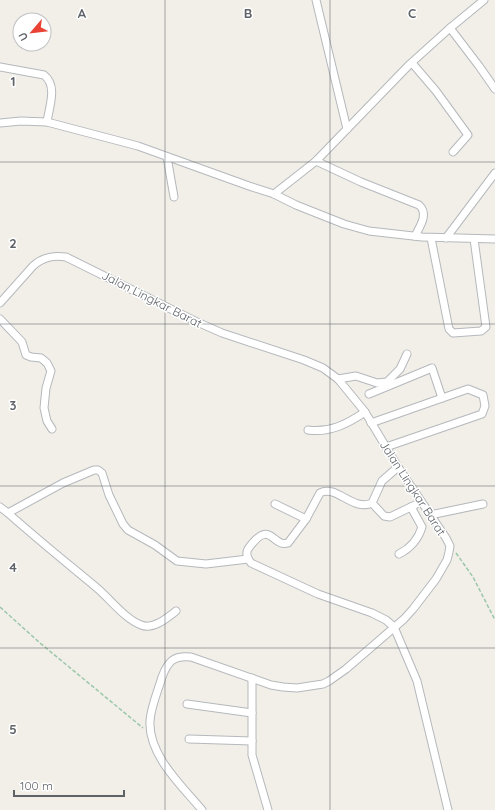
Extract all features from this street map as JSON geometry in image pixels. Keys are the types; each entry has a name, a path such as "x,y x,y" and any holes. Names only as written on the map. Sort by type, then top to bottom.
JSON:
{"street":[{"path":"316,0 347,129"},
{"path":"274,194 316,161 412,62 484,0"},
{"path":"450,28 495,89"},
{"path":"412,62 436,91 468,135 453,152"},
{"path":"0,67 44,75 48,78 52,88 47,122"},
{"path":"0,123 21,121 47,122 138,146 274,194 296,205 344,224 369,231 432,238 495,240"},
{"path":"167,157 174,196"},
{"path":"316,161 361,182 419,204 422,208 424,216 415,236"},
{"path":"446,238 495,173"},
{"path":"432,238 449,329 453,333 481,331 486,327 474,239"},
{"name":"Jalan Lingkar Barat","path":"0,303 39,261 46,258 66,257 222,333 304,360 323,368 338,379 359,404 420,502 446,538 450,546 447,560 436,579 413,610 346,669 323,684 297,688 283,687 271,685 191,657 179,656 169,662 151,709 150,734 162,761 202,810"},
{"path":"0,319 22,342 26,354 31,357 41,358 50,367 51,371 46,388 44,408 47,421 52,429"},
{"path":"338,379 356,376 377,383 384,383 391,379 400,369 407,354"},
{"path":"369,394 432,368 442,398"},
{"path":"359,404 377,383"},
{"path":"371,423 468,389 483,395 485,406 482,414 386,447"},
{"path":"308,430 320,432 327,431 352,421 364,412"},
{"path":"398,467 382,481 372,503 366,506 360,505 326,490 320,492 306,518 290,541 285,544 266,534 258,537 247,551 248,559 251,563 318,594 372,613 386,620 394,628 417,681 448,810"},
{"path":"8,513 63,484 94,470 98,470 102,473 109,495 123,524 128,530 154,545 177,561 206,564 248,559"},
{"path":"372,503 384,516 390,517 420,502"},
{"path":"275,504 306,518"},
{"path":"430,515 483,504"},
{"path":"0,507 97,588 128,617 142,626 156,624 176,611"},
{"path":"399,554 410,548 416,541 422,527 412,507"},
{"path":"252,678 252,755 268,810"},
{"path":"187,704 252,713"},
{"path":"189,739 252,741"}],"path":[{"path":"450,546 473,577 495,620"},
{"path":"0,607 40,644 150,734"}]}
